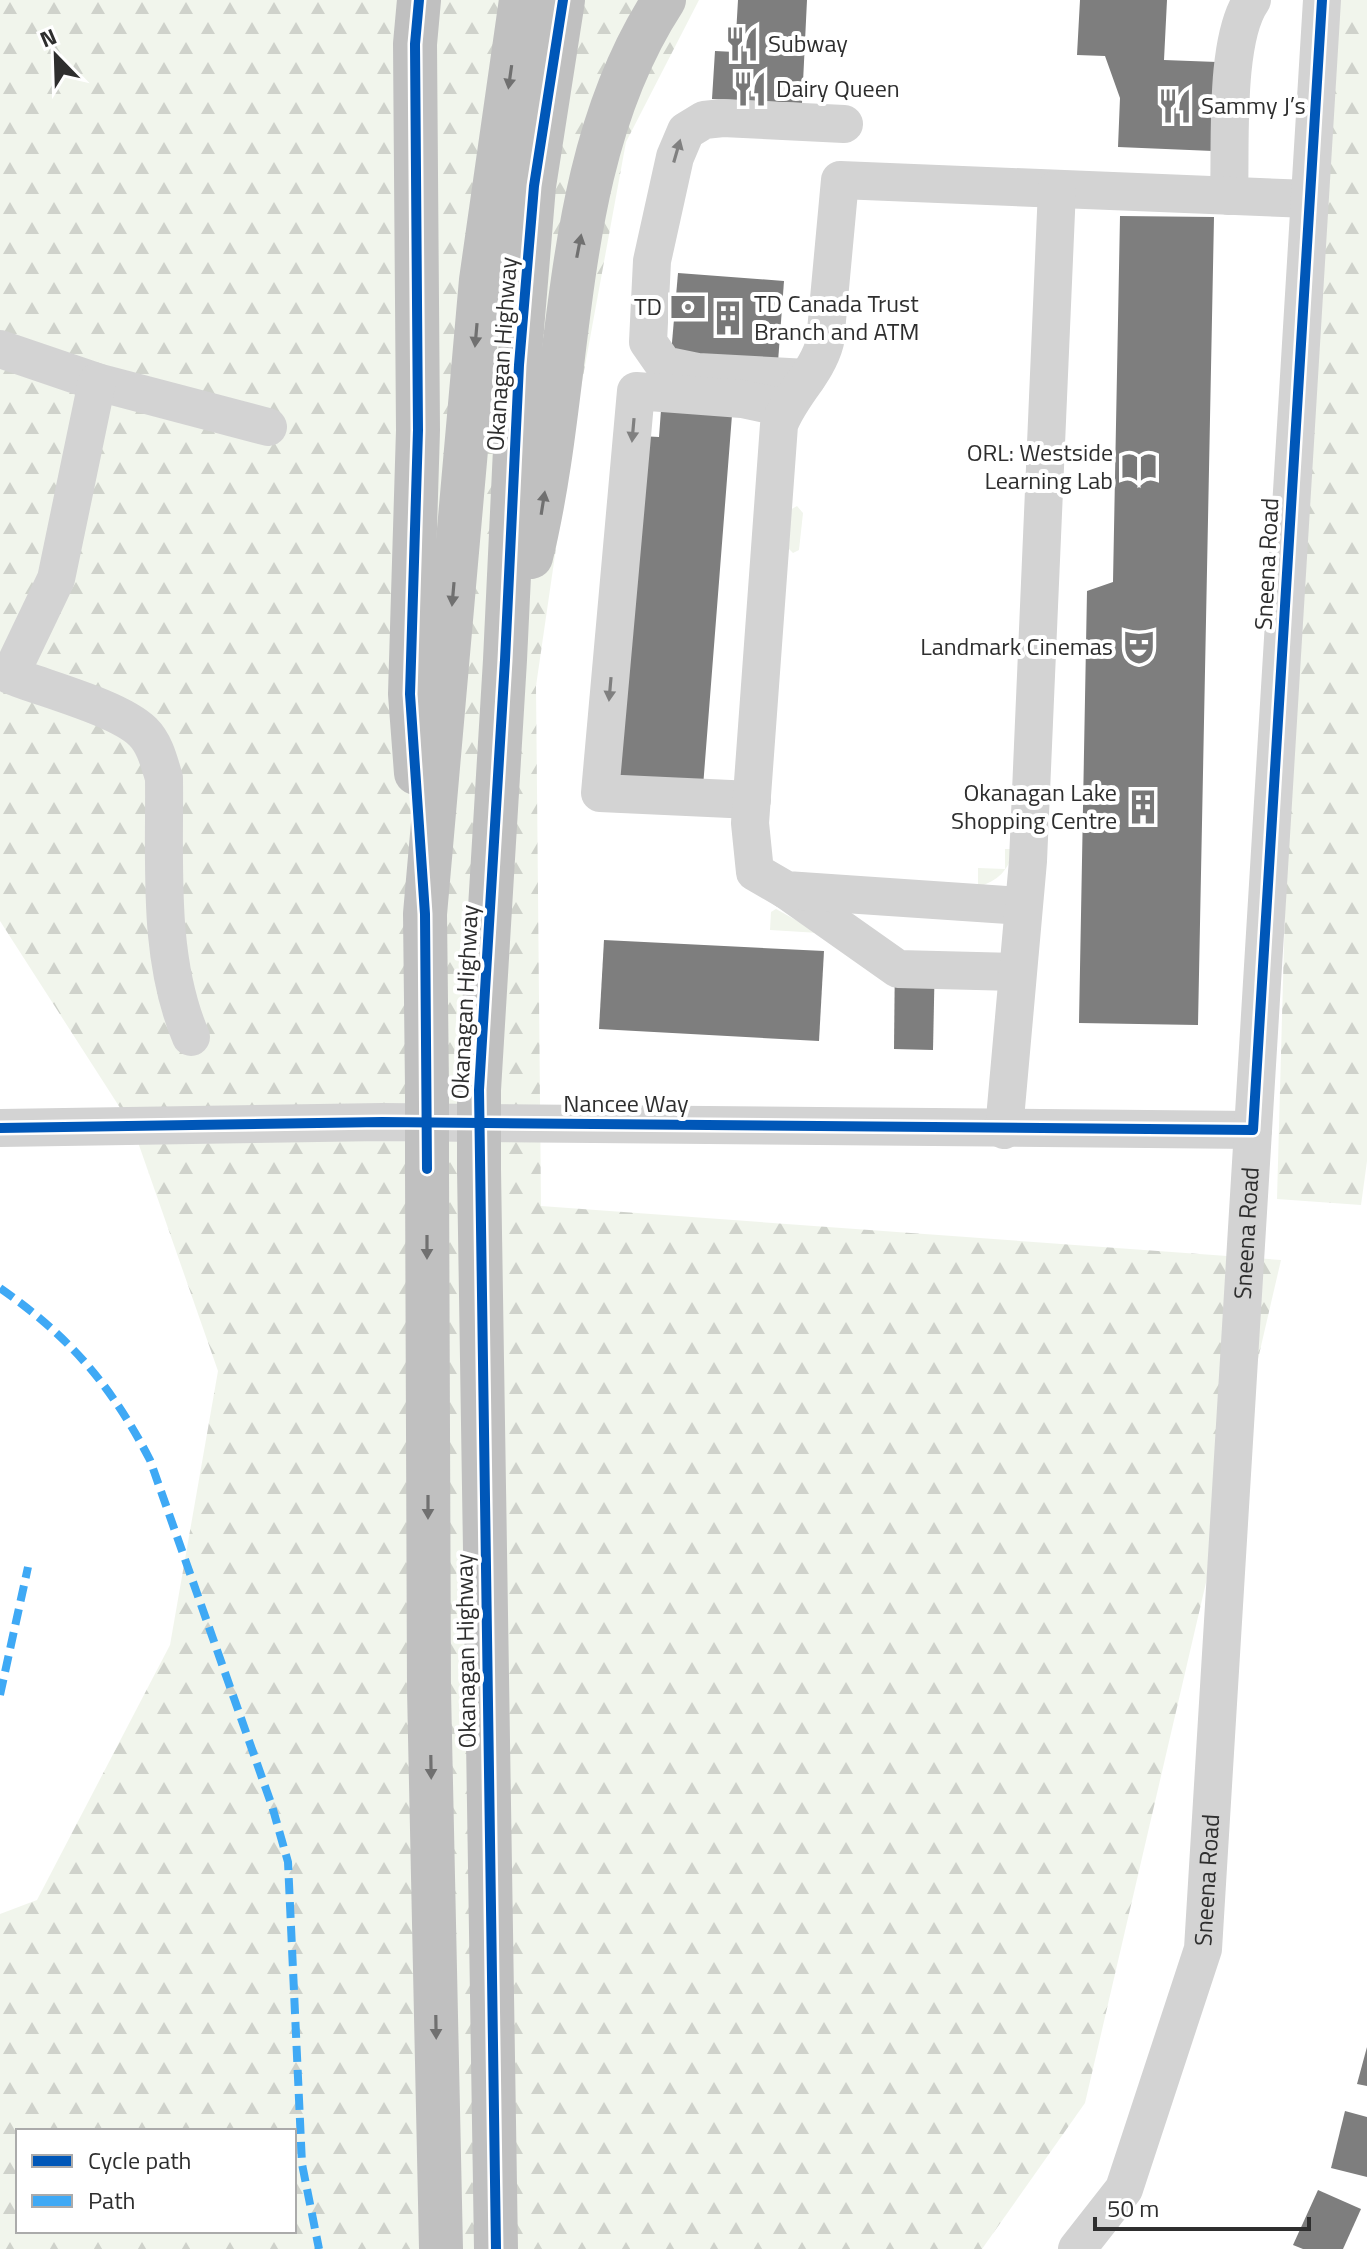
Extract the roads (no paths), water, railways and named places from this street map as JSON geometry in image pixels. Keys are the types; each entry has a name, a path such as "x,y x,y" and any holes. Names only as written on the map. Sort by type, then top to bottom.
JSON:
{"highway":[{"path":"419,0 415,44 418,430 410,694 425,914"},
{"name":"Okanagan Highway","path":"441,2249 429,1690 425,914 481,280 521,0"},
{"name":"Okanagan Highway","path":"496,2249 479,1090 519,365 533,202 563,0"},
{"path":"505,660 541,517 561,386 570,292 601,139 637,42 664,0"}],"street":[{"path":"1229,196 1234,67 1242,14 1252,0"},
{"name":"Sneena Road","path":"1077,2249 1124,2189 1203,1949 1322,0"},
{"path":"796,393 664,365 648,342 652,261 680,141 694,124 723,118 844,124"},
{"path":"1016,972 898,969 786,890 755,872 752,800 779,425 821,356 825,342 840,180 1309,199"},
{"path":"1004,1130 1028,861 1057,189"},
{"path":"0,349 97,382 268,427"},
{"path":"97,382 56,579 10,675 129,720 146,735 158,755 164,778 167,929 172,980 191,1037"},
{"path":"752,800 600,793 636,391 705,395 796,393"},
{"path":"786,890 1022,906"},
{"name":"Nancee Way","path":"0,1128 382,1122 1253,1130"}],"place":[{"name":"Subway","path":"742,44"},
{"name":"Dairy Queen","path":"750,89"},
{"name":"Sammy J’s","path":"1175,106"},
{"name":"TD","path":"688,307"},
{"name":"TD Canada Trust Branch and ATM","path":"728,318"},
{"name":"ORL: Westside Learning Lab","path":"1139,467"},
{"name":"Landmark Cinemas","path":"1139,647"},
{"name":"Okanagan Lake Shopping Centre","path":"1143,807"}]}
